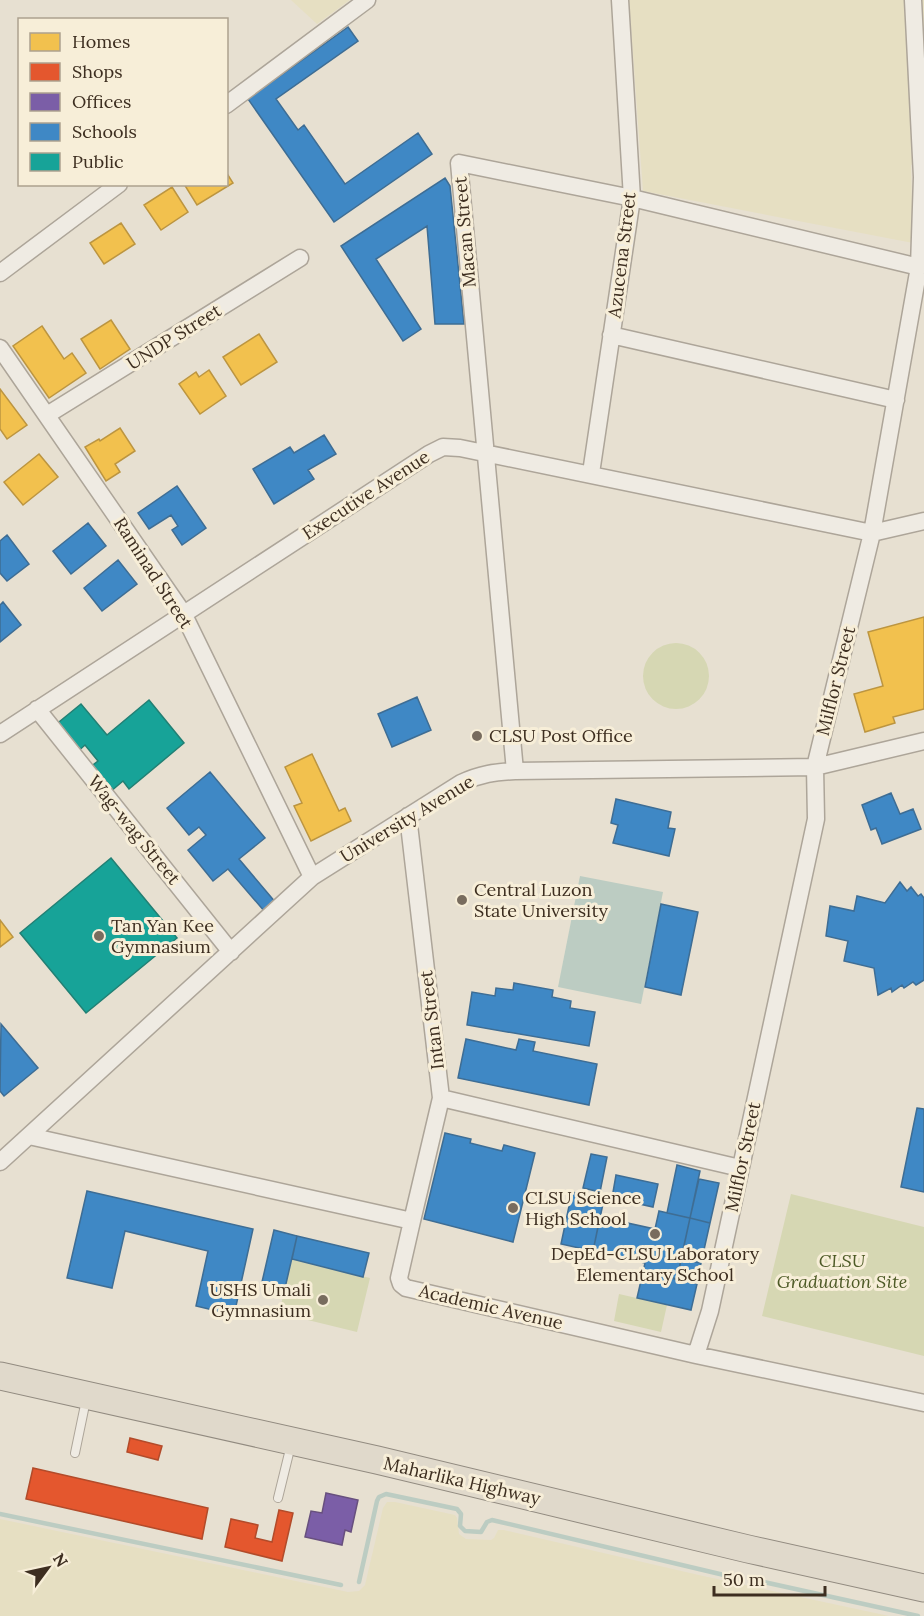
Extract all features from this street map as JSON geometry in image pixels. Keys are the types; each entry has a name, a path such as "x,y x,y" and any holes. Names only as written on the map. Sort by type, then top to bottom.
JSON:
{"highway":[{"name":"Maharlika Highway","path":"0,1376 924,1588"}],"street":[{"path":"228,104 367,0"},
{"name":"Azucena Street","path":"591,473 632,198 620,0"},
{"name":"Milflor Street","path":"696,1355 710,1311 816,819 815,767 872,533 919,267 923,177 913,0"},
{"name":"Macan Street","path":"515,771 459,163 632,198 919,267"},
{"path":"0,273 116,186"},
{"name":"UNDP Street","path":"47,415 300,258"},
{"path":"611,335 896,400"},
{"name":"Raminad Street","path":"0,348 183,614 312,877"},
{"name":"Executive Avenue","path":"3,725 37,709 436,450 451,447 484,452 872,533 924,520"},
{"name":"Wag-wag Street","path":"37,709 231,952"},
{"name":"University Avenue","path":"0,1162 312,877 474,777 493,772 515,771 815,767 924,741"},
{"name":"Intan Street","path":"408,816 441,1098 412,1221"},
{"path":"441,1098 740,1168"},
{"path":"29,1136 412,1221"},
{"name":"Academic Avenue","path":"412,1221 399,1278 403,1286 696,1355 924,1403"}],"lane":[{"path":"75,1453 87,1396"},
{"path":"278,1498 292,1442"}],"shaded area":[{"path":"291,0 350,0 317,24"},
{"path":"629,0 924,0 924,162 911,165 913,243 643,191"},
{"path":"580,876 663,892 641,1004 558,987"},
{"path":"387,1502 455,1515 459,1534 466,1539 491,1540 498,1530 504,1530 889,1616 0,1616 0,1519 348,1592 359,1591 365,1585 383,1508"}],"green space":[{"path":"676,643 688,646 699,653 706,664 709,676 706,688 699,699 688,706 676,709 664,706 653,699 646,688 643,676 646,664 653,653 664,646"},
{"name":"CLSU Graduation Site","path":"791,1194 924,1227 924,1356 762,1316"},
{"name":"USHS Umali Gymnasium","path":"292,1259 370,1278 357,1332 279,1313"},
{"path":"619,1294 667,1305 661,1332 614,1321"}],"building: Homes":[{"path":"228,175 233,183 197,205 185,186 228,186"},
{"path":"172,187 188,212 161,230 144,205"},
{"path":"121,223 135,244 104,264 90,243"},
{"path":"111,320 130,349 100,369 81,339"},
{"path":"42,326 64,359 72,353 86,373 49,398 13,346"},
{"path":"259,334 277,362 241,385 223,357"},
{"path":"209,370 226,396 200,414 179,384 196,372 199,377"},
{"path":"0,389 27,425 7,439 0,429"},
{"path":"120,428 135,451 115,464 120,472 106,481 85,447 99,439 100,441"},
{"path":"39,454 58,477 23,505 4,482"},
{"path":"924,617 924,709 893,717 895,723 865,732 854,694 883,686 868,632"},
{"path":"312,754 339,811 345,808 351,821 311,841 294,806 302,803 285,767"},
{"path":"0,920 13,937 0,947"}],"building: Shops":[{"path":"130,1438 162,1446 158,1460 127,1452"},
{"path":"33,1468 208,1508 202,1539 26,1499"},
{"path":"279,1510 293,1513 282,1561 225,1547 231,1519 258,1525 255,1538 272,1542"}],"building: Offices":[{"path":"326,1493 358,1500 351,1532 345,1530 342,1545 305,1537 311,1511 322,1513"}],"building: Schools":[{"path":"348,27 358,41 276,99 298,130 304,125 345,184 418,133 432,154 334,222 248,99"},
{"path":"445,178 450,186 464,324 435,324 427,226 376,259 421,329 403,341 341,246"},
{"path":"324,435 336,454 308,470 314,479 274,504 253,469 290,447 294,453"},
{"path":"177,486 206,528 182,545 172,530 178,526 171,515 149,529 138,513"},
{"path":"88,523 106,546 71,574 53,551"},
{"path":"7,535 29,564 7,581 0,573 0,541"},
{"path":"118,560 137,584 102,611 84,588"},
{"path":"3,602 21,625 0,642 0,605"},
{"path":"417,697 431,730 392,747 378,714"},
{"path":"210,772 265,838 239,859 276,903 265,912 228,869 213,881 188,850 206,835 199,827 189,835 167,808"},
{"path":"891,793 900,814 913,809 921,829 882,844 876,828 871,830 862,805"},
{"path":"616,799 671,812 668,828 675,829 669,856 613,843 618,825 611,823"},
{"path":"900,882 907,891 911,887 918,896 921,894 924,898 924,980 916,985 913,982 904,988 902,985 892,992 891,988 878,995 874,968 844,961 848,941 826,936 830,906 854,911 857,896 885,903"},
{"path":"661,904 698,912 681,995 645,987"},
{"path":"514,983 553,990 552,997 571,1001 570,1008 595,1012 589,1046 467,1025 472,992 495,996 496,988 513,990"},
{"path":"1,1024 38,1068 4,1096 0,1091"},
{"path":"466,1039 516,1050 519,1039 535,1042 533,1051 597,1064 589,1105 458,1078"},
{"path":"917,1108 924,1109 924,1192 901,1187"},
{"path":"445,1133 471,1139 470,1143 502,1151 504,1145 535,1153 513,1242 424,1219"},
{"path":"591,1154 607,1157 600,1192 583,1188"},
{"path":"677,1165 700,1171 690,1218 667,1213"},
{"path":"616,1175 658,1184 653,1207 612,1198"},
{"path":"699,1179 719,1183 710,1223 690,1218"},
{"path":"87,1191 253,1229 234,1315 196,1306 208,1251 125,1231 112,1288 67,1278"},
{"path":"572,1192 604,1199 593,1251 561,1244"},
{"path":"659,1211 690,1218 677,1279 643,1272 645,1263 593,1251 600,1217 655,1229"},
{"path":"690,1218 710,1223 701,1263 681,1259"},
{"path":"274,1230 297,1236 285,1288 262,1282"},
{"path":"297,1236 369,1253 363,1277 292,1259"},
{"path":"681,1259 701,1263 697,1284 677,1279"},
{"path":"643,1272 697,1284 691,1310 637,1298"}],"building: Public":[{"path":"149,700 184,743 129,789 123,781 110,792 89,768 98,761 85,745 76,753 54,726 81,704 107,735"},
{"name":"Tan Yan Kee Gymnasium","path":"111,858 177,938 86,1013 20,933"}],"waterway":[{"path":"359,1582 377,1501 379,1497 386,1494 457,1509 461,1514 460,1526 465,1531 481,1532 487,1522 492,1520 724,1575"},
{"path":"0,1514 341,1585"},
{"path":"759,1581 918,1616"}],"place":[{"name":"CLSU Post Office","path":"477,736"},
{"name":"Central Luzon State University","path":"462,900"},
{"name":"Tan Yan Kee Gymnasium","path":"99,936"},
{"name":"CLSU Science High School","path":"513,1208"},
{"name":"DepEd-CLSU Laboratory Elementary School","path":"655,1234"},
{"name":"USHS Umali Gymnasium","path":"323,1300"}]}
